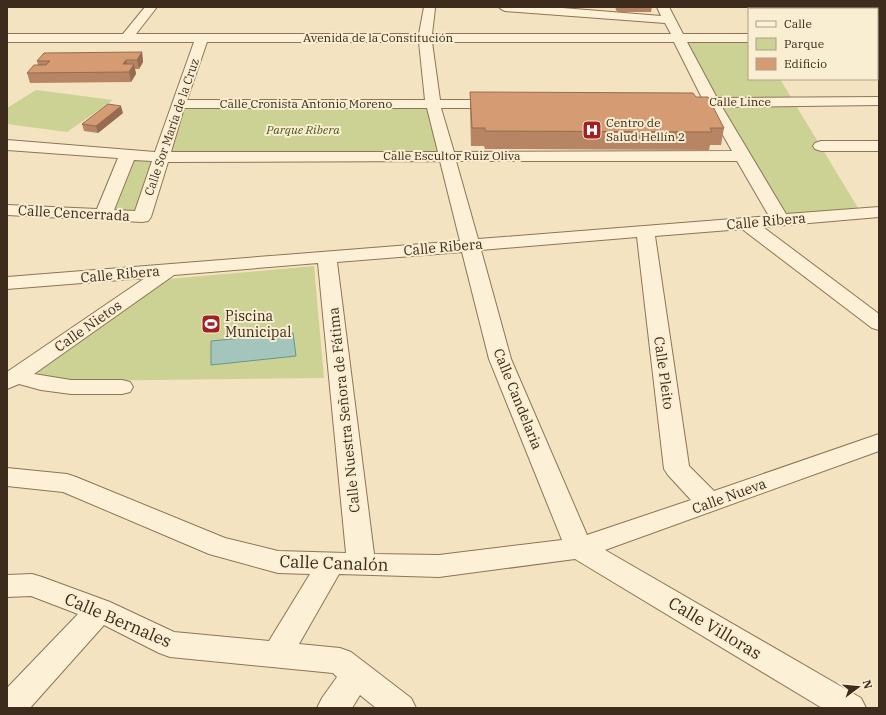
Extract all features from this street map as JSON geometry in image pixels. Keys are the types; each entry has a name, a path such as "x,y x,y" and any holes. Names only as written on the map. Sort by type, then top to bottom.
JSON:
{"street":[{"path":"127,38 151,7"},
{"path":"505,7 670,20"},
{"path":"663,7 712,103 780,220"},
{"name":"Calle Candelaria","path":"429,9 425,38 433,104 500,359 579,548"},
{"name":"Avenida de la Constitución","path":"7,38 748,38"},
{"name":"Calle Sor María de la Cruz","path":"142,217 178,104 202,38"},
{"path":"878,42 879,46"},
{"name":"Calle Lince","path":"664,103 879,102"},
{"name":"Calle Cronista Antonio Moreno","path":"178,104 433,104"},
{"path":"433,104 513,104"},
{"name":"Calle Escultor Ruiz Oliva","path":"7,145 161,157 743,156"},
{"path":"821,146 879,146"},
{"path":"103,215 128,154"},
{"name":"Calle Cencerrada","path":"7,210 142,217"},
{"name":"Calle Ribera","path":"7,283 879,212"},
{"path":"746,222 879,324"},
{"name":"Calle Pleito","path":"645,231 677,469 710,503"},
{"name":"Calle Nuestra Señora de Fátima","path":"327,257 361,564"},
{"name":"Calle Nietos","path":"12,379 170,270"},
{"path":"12,379 71,387 122,387"},
{"name":"Calle Nueva","path":"579,548 710,503 879,442"},
{"name":"Calle Canalón","path":"7,477 68,483 218,547 278,562 440,566 579,548"},
{"name":"Calle Villoras","path":"579,548 850,708"},
{"path":"277,654 331,564"},
{"name":"Calle Bernales","path":"7,586 32,585 100,610 170,644 340,661 400,708"},
{"path":"9,708 100,610"},
{"path":"333,708 357,675"}],"green space":[{"path":"679,38 748,38 748,80 781,80 861,213 780,220"},
{"path":"36,90 113,100 67,132 7,124 7,108"},
{"name":"Parque Ribera","path":"178,104 433,104 446,156 161,157"},
{"path":"128,154 161,157 142,217 103,215"},
{"name":"Piscina Municipal","path":"314,266 324,378 75,381 38,374 38,369 169,279"}],"water":[{"path":"293,333 296,356 211,365 211,341"}],"building":[{"path":"142,52 137,60 126,60 123,64 134,64 129,72 27,73 34,65 46,65 50,61 37,61 44,53"},
{"path":"470,92 693,93 696,97 708,97 724,128 710,128 712,132 485,131 485,128 472,128"},
{"path":"108,104 121,106 96,126 82,124"}],"place":[{"name":"Centro de Salud Hellín 2","path":"592,130"},
{"name":"Piscina Municipal","path":"211,324"}]}
